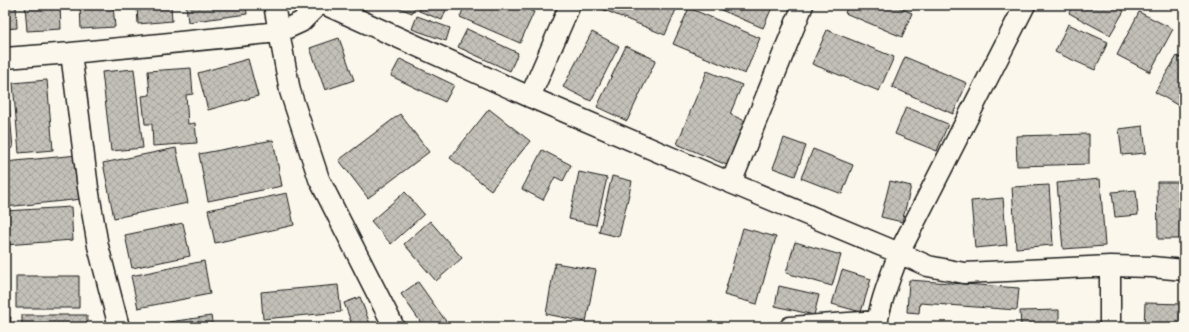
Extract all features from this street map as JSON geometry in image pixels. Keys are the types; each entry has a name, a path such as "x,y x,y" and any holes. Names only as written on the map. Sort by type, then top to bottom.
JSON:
{"street":[{"path":"274,5 290,91 319,179 394,327"},
{"path":"5,58 71,53 279,32 301,22 318,5"},
{"path":"326,5 530,97 928,266 964,272 1110,266 1152,267 1184,270"},
{"path":"530,97 570,5"},
{"path":"731,183 803,5"},
{"path":"790,327 877,324 887,286 899,253 1025,5"},
{"path":"71,53 88,188 98,246 119,327"},
{"path":"1110,266 1110,327"}],"building":[{"path":"5,5 16,5 17,28 5,29"},
{"path":"25,5 60,5 61,29 27,31"},
{"path":"80,5 113,5 115,27 81,29"},
{"path":"137,5 171,5 172,21 138,24"},
{"path":"186,5 246,5 247,14 188,22"},
{"path":"392,5 416,5 412,13"},
{"path":"421,5 448,5 442,20 419,11"},
{"path":"465,5 518,5 534,12 520,43 460,17"},
{"path":"604,5 678,5 665,35 602,9"},
{"path":"724,5 773,5 763,28 721,10"},
{"path":"848,5 893,5 912,13 902,37 845,13"},
{"path":"1073,5 1113,5 1124,11 1110,35 1069,13"},
{"path":"689,8 760,38 745,74 673,44"},
{"path":"1139,12 1173,29 1150,72 1117,55"},
{"path":"417,16 450,28 446,41 412,29"},
{"path":"1068,24 1108,42 1095,70 1055,52"},
{"path":"467,29 518,53 510,71 458,47"},
{"path":"827,30 894,57 879,91 812,64"},
{"path":"592,32 619,46 591,101 563,87"},
{"path":"339,38 354,80 325,90 310,48"},
{"path":"626,46 656,60 627,121 597,107"},
{"path":"1177,56 1184,60 1184,109 1155,92"},
{"path":"905,57 967,83 953,114 892,87"},
{"path":"248,59 258,96 208,110 198,73"},
{"path":"400,59 454,85 445,102 391,76"},
{"path":"191,68 193,94 186,95 188,124 195,123 197,143 153,146 152,124 145,124 142,96 150,95 148,71"},
{"path":"134,69 143,148 111,151 102,72"},
{"path":"707,71 742,85 730,114 747,122 729,166 677,144"},
{"path":"47,80 53,150 19,153 13,83"},
{"path":"5,81 7,81 13,148 5,149"},
{"path":"906,107 948,124 937,151 895,134"},
{"path":"489,109 530,141 491,190 450,158"},
{"path":"400,114 429,152 368,198 339,160"},
{"path":"1143,126 1146,153 1122,155 1119,129"},
{"path":"1089,134 1089,164 1017,166 1016,136"},
{"path":"784,138 806,146 795,176 773,168"},
{"path":"273,140 282,186 208,201 199,154"},
{"path":"176,148 188,203 114,218 103,163"},
{"path":"813,149 853,165 842,194 801,178"},
{"path":"542,150 571,165 563,181 555,177 543,200 522,189"},
{"path":"78,155 82,199 5,207 5,162"},
{"path":"579,172 607,178 596,225 569,219"},
{"path":"612,176 632,181 619,237 599,232"},
{"path":"1100,179 1105,246 1063,249 1057,183"},
{"path":"890,181 911,186 902,222 881,217"},
{"path":"1157,182 1178,182 1179,199 1184,198 1184,239 1158,239"},
{"path":"1049,185 1053,245 1016,248 1012,187"},
{"path":"1136,190 1138,215 1115,217 1112,192"},
{"path":"405,192 424,214 391,244 371,221"},
{"path":"287,193 294,225 215,243 208,210"},
{"path":"1003,198 1007,245 975,248 971,201"},
{"path":"71,207 73,240 5,245 5,211"},
{"path":"430,221 462,258 436,281 404,244"},
{"path":"183,223 190,256 132,268 125,235"},
{"path":"743,228 776,237 757,304 724,295"},
{"path":"795,242 841,255 832,286 786,273"},
{"path":"204,261 210,294 138,308 131,276"},
{"path":"555,263 596,270 586,322 546,314"},
{"path":"842,270 871,279 861,312 832,304"},
{"path":"16,276 79,276 79,308 16,308"},
{"path":"909,280 1019,288 1017,310 920,303 919,313 907,312"},
{"path":"418,282 450,327 424,327 401,294"},
{"path":"338,285 341,312 263,319 261,292"},
{"path":"779,286 819,295 814,315 775,306"},
{"path":"360,297 370,324 361,327 353,327 344,303"},
{"path":"1145,303 1184,304 1184,327 1144,327"},
{"path":"1059,310 1059,327 1021,327 1020,311"},
{"path":"22,315 87,315 87,327 22,327"},
{"path":"211,316 213,327 148,327 148,325"},
{"path":"5,317 11,317 10,327 5,327"}]}
